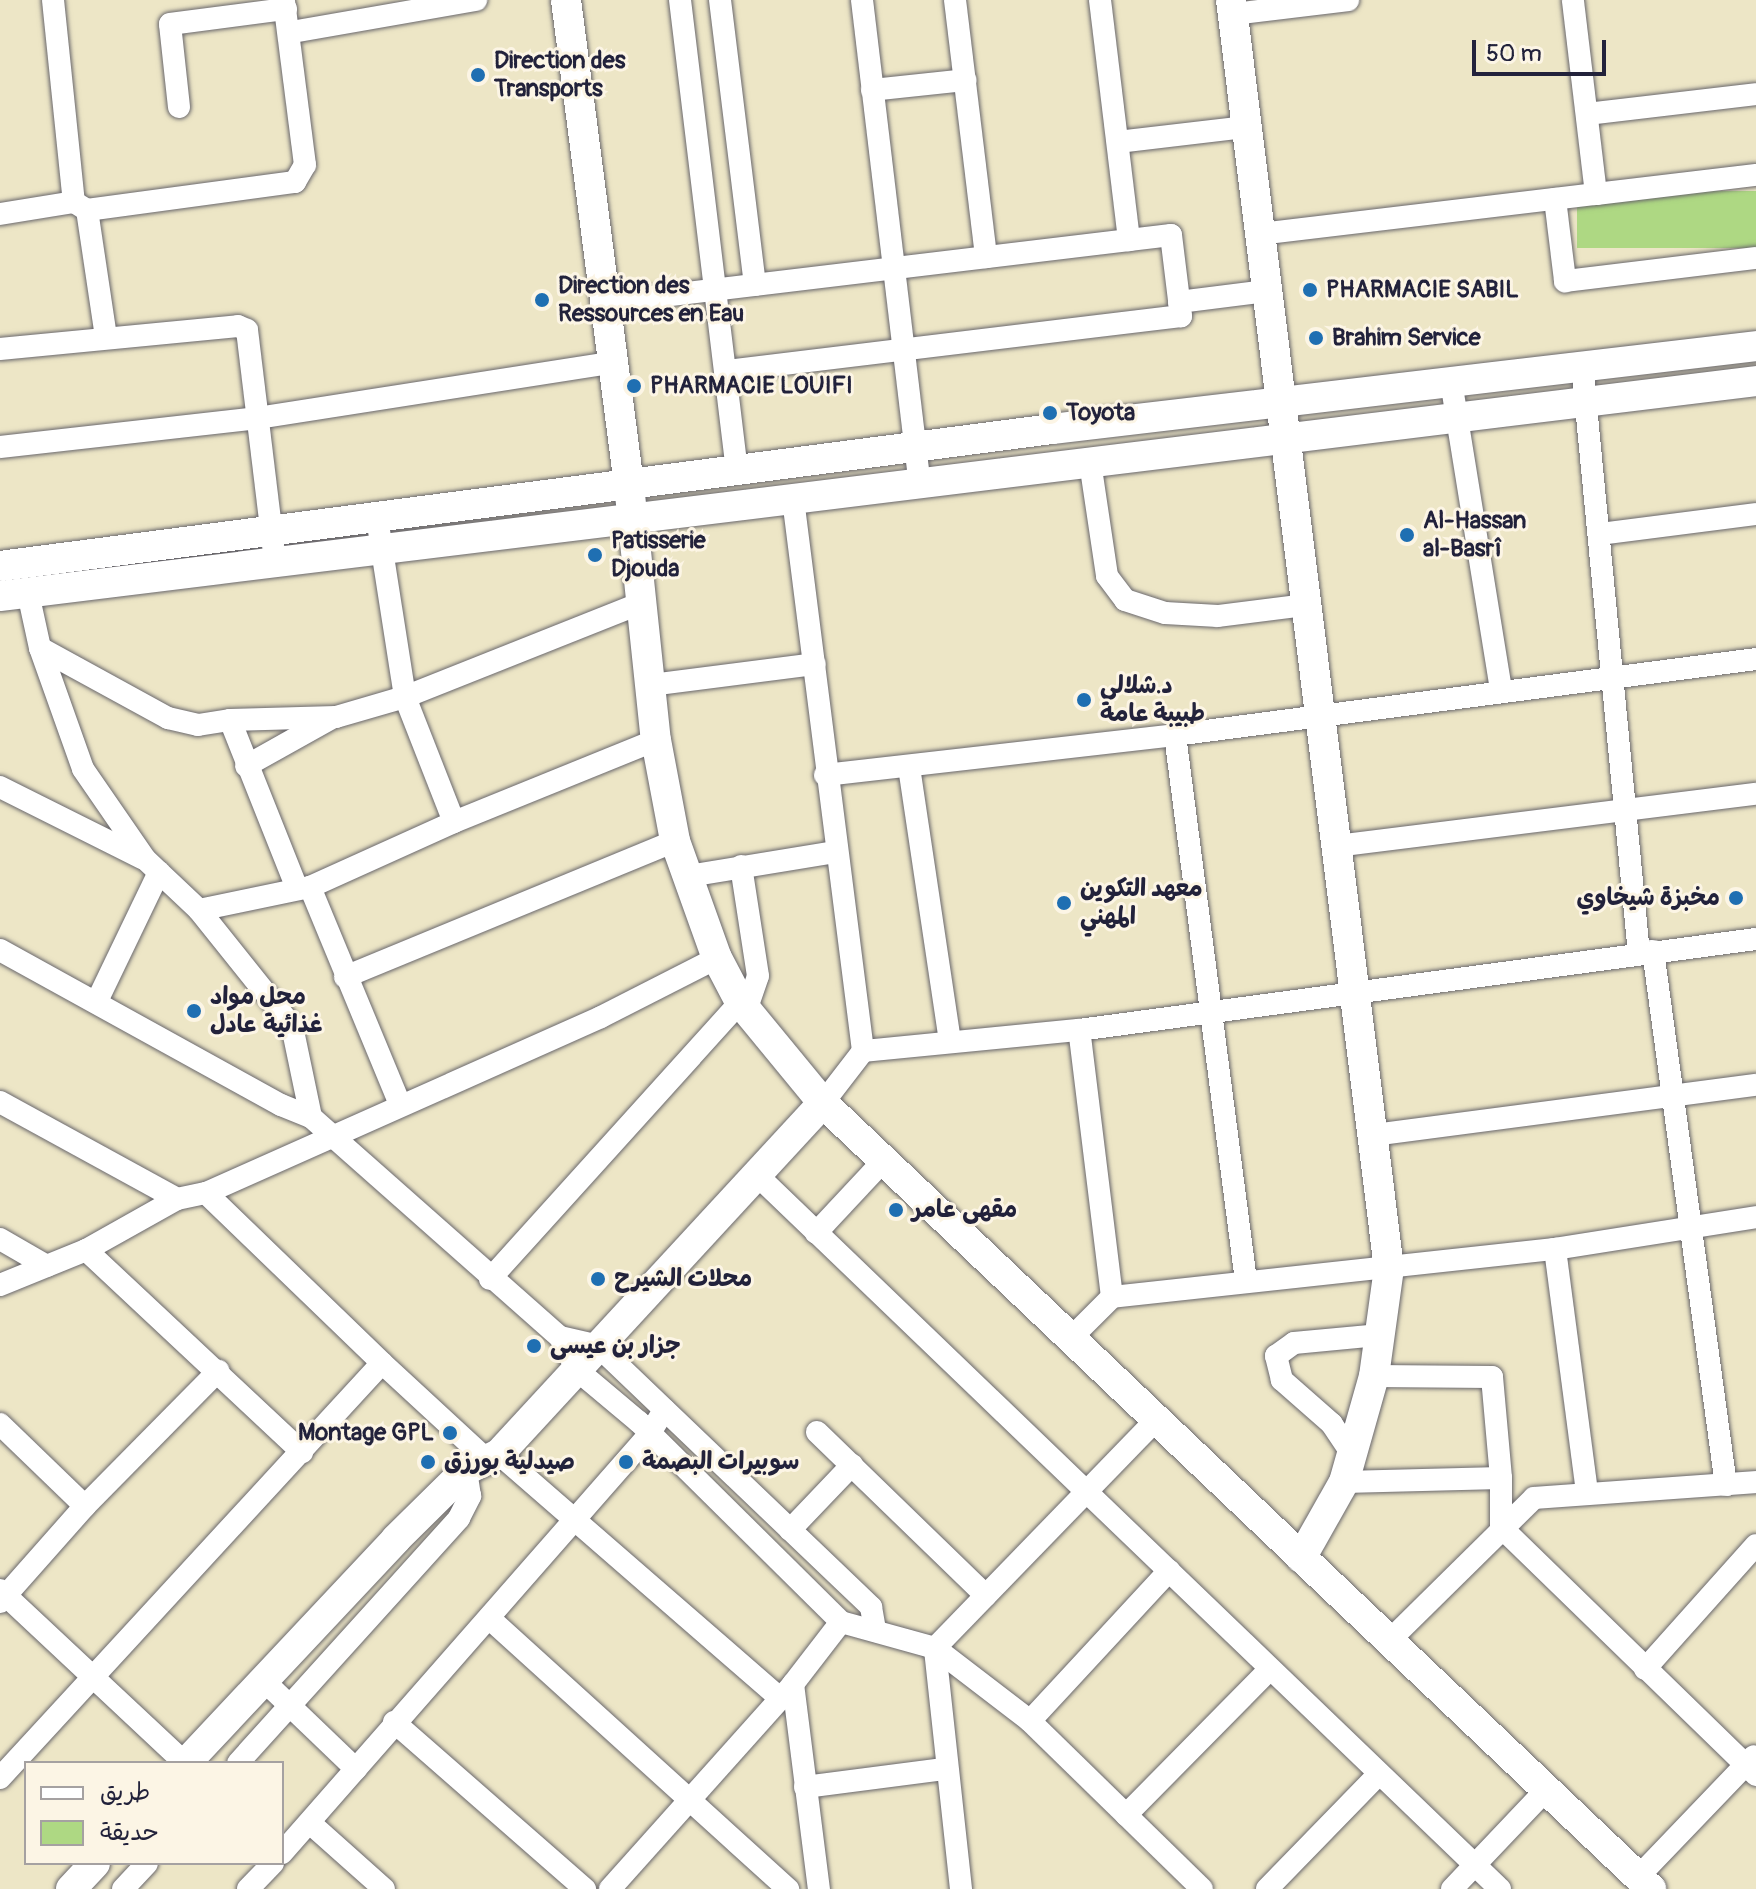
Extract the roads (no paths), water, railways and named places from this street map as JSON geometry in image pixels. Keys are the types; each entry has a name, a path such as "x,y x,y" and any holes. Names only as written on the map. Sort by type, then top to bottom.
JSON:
{"street":[{"path":"53,0 81,206 106,337"},
{"path":"292,32 476,0"},
{"path":"566,0 629,485 630,519 656,740 675,841 717,958 743,1006 823,1103 1073,1336 1301,1558 1392,1638 1645,1883 1753,1765 1645,1669 1501,1527 1501,1478 1492,1377 1374,1376"},
{"path":"680,0 737,471"},
{"path":"720,0 755,285"},
{"path":"862,0 920,484"},
{"path":"955,0 986,257"},
{"path":"1100,0 1129,240"},
{"path":"1301,1558 1348,1468 1374,1376 1389,1268 1317,718 1286,436 1232,7 1348,0"},
{"path":"1573,0 1596,194"},
{"path":"0,214 295,182 305,165 292,32 285,4 170,24 179,107"},
{"path":"872,90 965,80"},
{"path":"1587,114 1756,94"},
{"path":"1118,142 1246,127"},
{"path":"1259,234 1756,175"},
{"path":"1555,199 1565,281 1756,258"},
{"path":"604,303 1171,235 1181,316 725,371"},
{"path":"1179,302 1266,291"},
{"path":"0,349 238,326 247,330 276,563"},
{"path":"0,566 916,448 1756,346"},
{"path":"0,447 258,418 611,363"},
{"path":"1582,365 1615,678 1623,809 1672,1095 1726,1485"},
{"path":"1451,381 1501,691"},
{"path":"311,1117 304,1069 292,1026 199,910 152,865 83,769 40,648 14,594 381,553 1457,414 1756,381"},
{"path":"1090,462 1107,576 1125,600 1165,613 1218,616 1305,605"},
{"path":"793,499 815,664 834,852 863,1051"},
{"path":"1600,534 1756,514"},
{"path":"377,518 405,697 454,822"},
{"path":"246,766 336,717 405,697 639,604"},
{"path":"40,648 168,718 198,725 230,720 336,717"},
{"path":"825,775 1317,718 1756,659"},
{"path":"651,685 815,664"},
{"path":"230,720 246,766 345,977 399,1102"},
{"path":"1175,735 1246,1281"},
{"path":"199,910 304,888 454,822 656,740"},
{"path":"909,767 950,1040"},
{"path":"0,787 152,865"},
{"path":"1336,846 1756,794"},
{"path":"345,977 675,841"},
{"path":"688,876 834,852"},
{"path":"97,1001 152,865"},
{"path":"490,1279 743,1006 758,976 741,866"},
{"path":"188,1761 262,1679 367,1572 577,1370 758,1176 823,1103 863,1051 950,1040 1079,1030 1213,1013 1354,990 1756,939"},
{"path":"0,950 281,1105 311,1117 490,1279 560,1337 577,1370 639,1422 648,1436 841,1622 935,1648 1030,1721 1202,1889"},
{"path":"0,1285 86,1250 177,1199 206,1193 399,1102 601,1017 717,958"},
{"path":"1079,1030 1112,1297"},
{"path":"281,1105 304,1069"},
{"path":"1374,1135 1756,1085"},
{"path":"0,1102 177,1199"},
{"path":"816,1233 885,1159"},
{"path":"758,1176 1086,1496 1169,1571 1500,1889"},
{"path":"206,1193 483,1461 575,1519 786,1691 805,1787 819,1889"},
{"path":"1073,1336 1112,1297 1555,1249 1756,1217"},
{"path":"0,1239 47,1266"},
{"path":"1555,1249 1587,1493"},
{"path":"86,1250 302,1452"},
{"path":"1348,1468 1332,1424 1282,1380 1276,1356 1294,1343 1378,1335"},
{"path":"560,1337 598,1346 871,1607 875,1630"},
{"path":"0,1778 382,1363"},
{"path":"184,1761 93,1675 2,1596 85,1506 218,1371"},
{"path":"284,1851 648,1436 664,1410"},
{"path":"961,1889 944,1769 935,1648 1086,1496 1157,1419"},
{"path":"0,1424 85,1506"},
{"path":"817,1432 986,1596"},
{"path":"240,1761 393,1595 459,1518 483,1461"},
{"path":"790,1530 852,1465"},
{"path":"1348,1468 1501,1478"},
{"path":"1392,1638 1501,1527 1534,1498 1756,1482"},
{"path":"1645,1669 1756,1545"},
{"path":"1030,1721 1169,1571"},
{"path":"367,1572 393,1595"},
{"path":"489,1618 788,1889"},
{"path":"610,1889 693,1800 841,1622"},
{"path":"1126,1815 1269,1670"},
{"path":"262,1679 356,1769"},
{"path":"394,1722 585,1889"},
{"path":"805,1787 944,1769"},
{"path":"1267,1889 1378,1775"},
{"path":"1452,1889 1547,1789"},
{"path":"310,1823 384,1889"},
{"path":"71,1889 93,1865"},
{"path":"123,1889 145,1865"},
{"path":"248,1889 271,1865"}],"place":[{"name":"Direction des Transports","path":"478,75"},
{"name":"PHARMACIE SABIL","path":"1310,290"},
{"name":"Direction des Ressources en Eau","path":"542,300"},
{"name":"Brahim Service","path":"1316,338"},
{"name":"PHARMACIE LOUIFI","path":"634,386"},
{"name":"Toyota","path":"1050,413"},
{"name":"Al-Hassan al-Basrî","path":"1407,535"},
{"name":"Patisserie Djouda","path":"595,555"},
{"name":"د.شلالي طبيبة عامة","path":"1084,700"},
{"name":"مخبزة شيخاوي","path":"1736,898"},
{"name":"معهد التكوين المهني","path":"1064,903"},
{"name":"محل مواد غذائية عادل","path":"194,1011"},
{"name":"مقهى عامر","path":"896,1210"},
{"name":"محلات الشيرح","path":"598,1279"},
{"name":"جزار بن عيسى","path":"534,1346"},
{"name":"Montage GPL","path":"450,1433"},
{"name":"صيدلية بورزق","path":"428,1462"},
{"name":"سوبيرات البصمة","path":"626,1462"}]}
